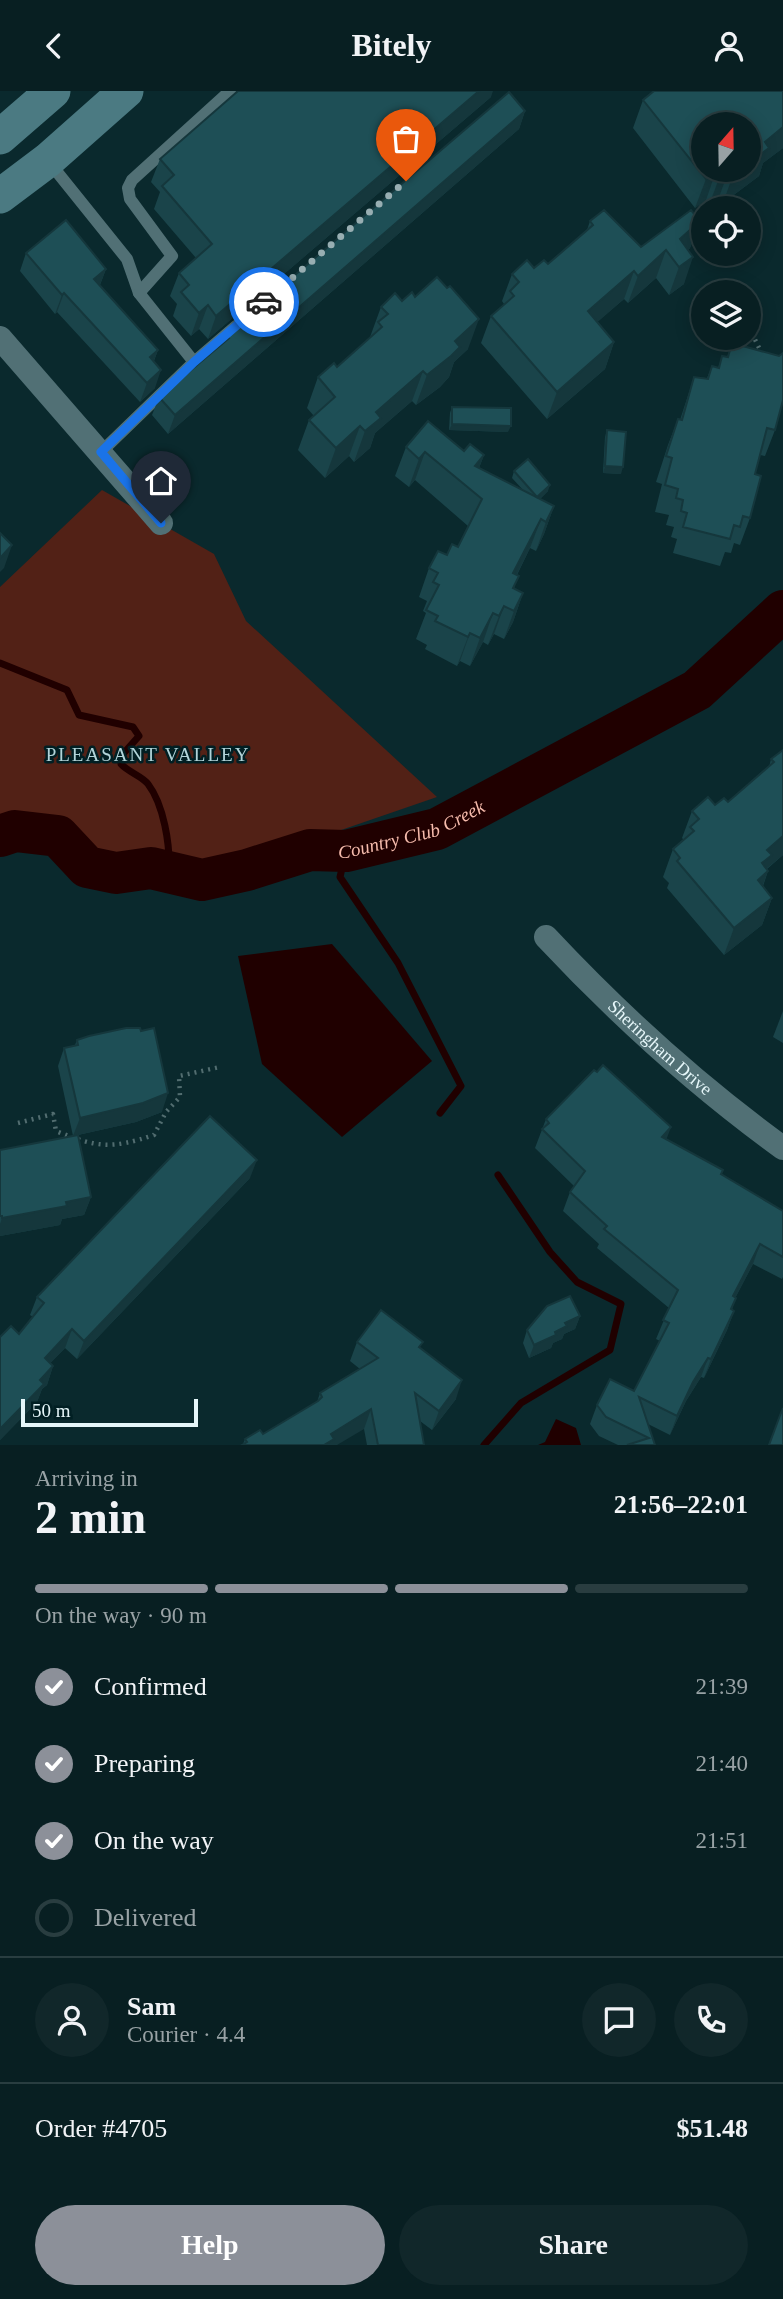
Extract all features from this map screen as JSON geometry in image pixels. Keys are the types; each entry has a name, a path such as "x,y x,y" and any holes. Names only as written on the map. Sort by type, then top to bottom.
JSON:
{"main road":[{"path":"0,137 52,91"},
{"path":"0,196 48,160 126,91"}],"street":[{"path":"0,338 161,523"},
{"name":"Sheringham Drive","path":"546,937 610,1006 713,1097 783,1148"}],"lane":[{"path":"139,293 172,256 130,198 128,188 132,180 230,91"},
{"path":"48,160 127,259 139,293 194,362"},
{"path":"101,452 194,362 247,316"}],"path":[{"path":"758,350 766,359"},
{"path":"18,1123 53,1114 56,1131 89,1144 122,1146 154,1135 166,1112 180,1097 179,1076 220,1067"}],"shaded area":[{"path":"102,490 214,554 246,621 437,797 216,873 183,863 92,861 61,828 33,824 0,829 0,587"},
{"path":"332,944 432,1061 342,1137 262,1064 238,956"},
{"path":"556,1419 576,1428 581,1445 538,1445 545,1442"}],"building":[{"path":"238,91 479,91 216,316 208,305 199,313 181,292 189,285 179,273 212,244 162,186 174,175 160,159"},
{"path":"654,91 783,91 783,127 765,142 769,148 761,154 761,112 691,112 691,160 643,100"},
{"path":"509,92 525,111 175,415 159,397 229,338 226,334"},
{"path":"604,210 641,247 691,210 691,229 680,239 691,258 679,267 666,250 638,276 634,271 588,311 614,342 557,392 491,316 514,296 510,291 519,282 512,274 527,260 534,268 544,260 548,264 593,225 590,221"},
{"path":"66,220 106,269 94,279 158,350 150,357 161,370 147,383 64,293 62,295 26,253"},
{"path":"437,277 447,288 450,286 479,319 455,341 460,347 451,356 427,375 423,371 376,412 381,418 365,431 360,426 336,448 309,420 335,397 318,377 334,363 337,367 382,327 378,322 388,314 381,307 395,293 402,301 412,292 415,297"},
{"path":"730,350 757,350 779,356 783,353 783,400 775,430 767,428 755,474 761,476 750,518 743,516 740,527 734,525 730,539 683,527 687,513 681,511 683,500 676,498 678,489 665,485 672,458 666,456 678,419 682,420 694,377 708,379 712,366 719,368 722,356 728,357"},
{"path":"452,407 511,408 511,426 452,424"},
{"path":"428,421 464,451 470,444 484,455 475,466 554,506 546,522 541,519 513,573 519,576 513,588 523,593 514,611 504,606 499,616 493,613 480,638 470,633 468,637 435,621 438,616 426,610 439,585 433,582 438,573 429,568 438,551 447,555 452,544 458,547 482,499 425,452 419,459 406,447"},
{"path":"607,430 626,432 623,467 605,466"},
{"path":"528,459 550,485 537,497 514,471"},
{"path":"0,533 12,545 0,558"},
{"path":"783,750 783,836 767,850 772,855 762,863 768,871 758,880 772,898 734,928 677,861 680,858 673,849 694,831 690,827 699,819 692,811 708,797 715,805 724,798 728,802 774,762 771,759"},
{"path":"126,1028 140,1028 141,1031 154,1028 168,1093 143,1103 80,1118 64,1048 78,1045 77,1040 89,1036"},
{"path":"603,1065 671,1127 662,1137 723,1170 721,1174 783,1211 783,1257 760,1244 733,1296 736,1298 731,1309 734,1311 711,1359 708,1358 693,1382 677,1416 639,1397 655,1445 627,1445 649,1438 606,1417 597,1405 610,1379 634,1391 669,1323 663,1320 678,1290 604,1229 607,1226 570,1192 585,1171 542,1129 549,1123 546,1119 594,1070 597,1072"},
{"path":"210,1116 257,1160 84,1341 72,1329 45,1358 53,1366 40,1380 44,1384 0,1429 0,1337 11,1326 19,1334 44,1303 37,1297"},
{"path":"78,1135 91,1197 66,1202 67,1206 2,1218 0,1150"},
{"path":"570,1296 580,1316 565,1323 567,1326 555,1332 556,1335 534,1345 527,1330 547,1306"},
{"path":"381,1310 423,1342 419,1347 462,1380 439,1411 415,1393 424,1445 378,1445 371,1409 331,1434 334,1439 324,1445 242,1445 247,1442 245,1439 260,1430 263,1434 318,1401 322,1397 320,1393 378,1358 357,1342"},
{"path":"783,1408 783,1445 769,1445 779,1418"}],"waterway":[{"name":"Country Club Creek","path":"0,836 15,831 58,836 87,867 116,873 151,868 202,880 247,870 310,850 346,851 437,829 697,690 783,611"},
{"path":"0,663 67,690 79,715 133,727 139,736 123,754 121,764 145,781 154,793 167,837 169,870"},
{"path":"346,851 340,877 398,963 461,1086 440,1113"},
{"path":"484,1445 521,1403 610,1350 621,1304 577,1282 550,1252 498,1175"}],"way so far":[{"path":"264,302 406,181"}],"district":[{"name":"PLEASANT VALLEY","path":"148,754"}],"route":[{"path":"161,523 101,452 194,362 264,302"}]}
